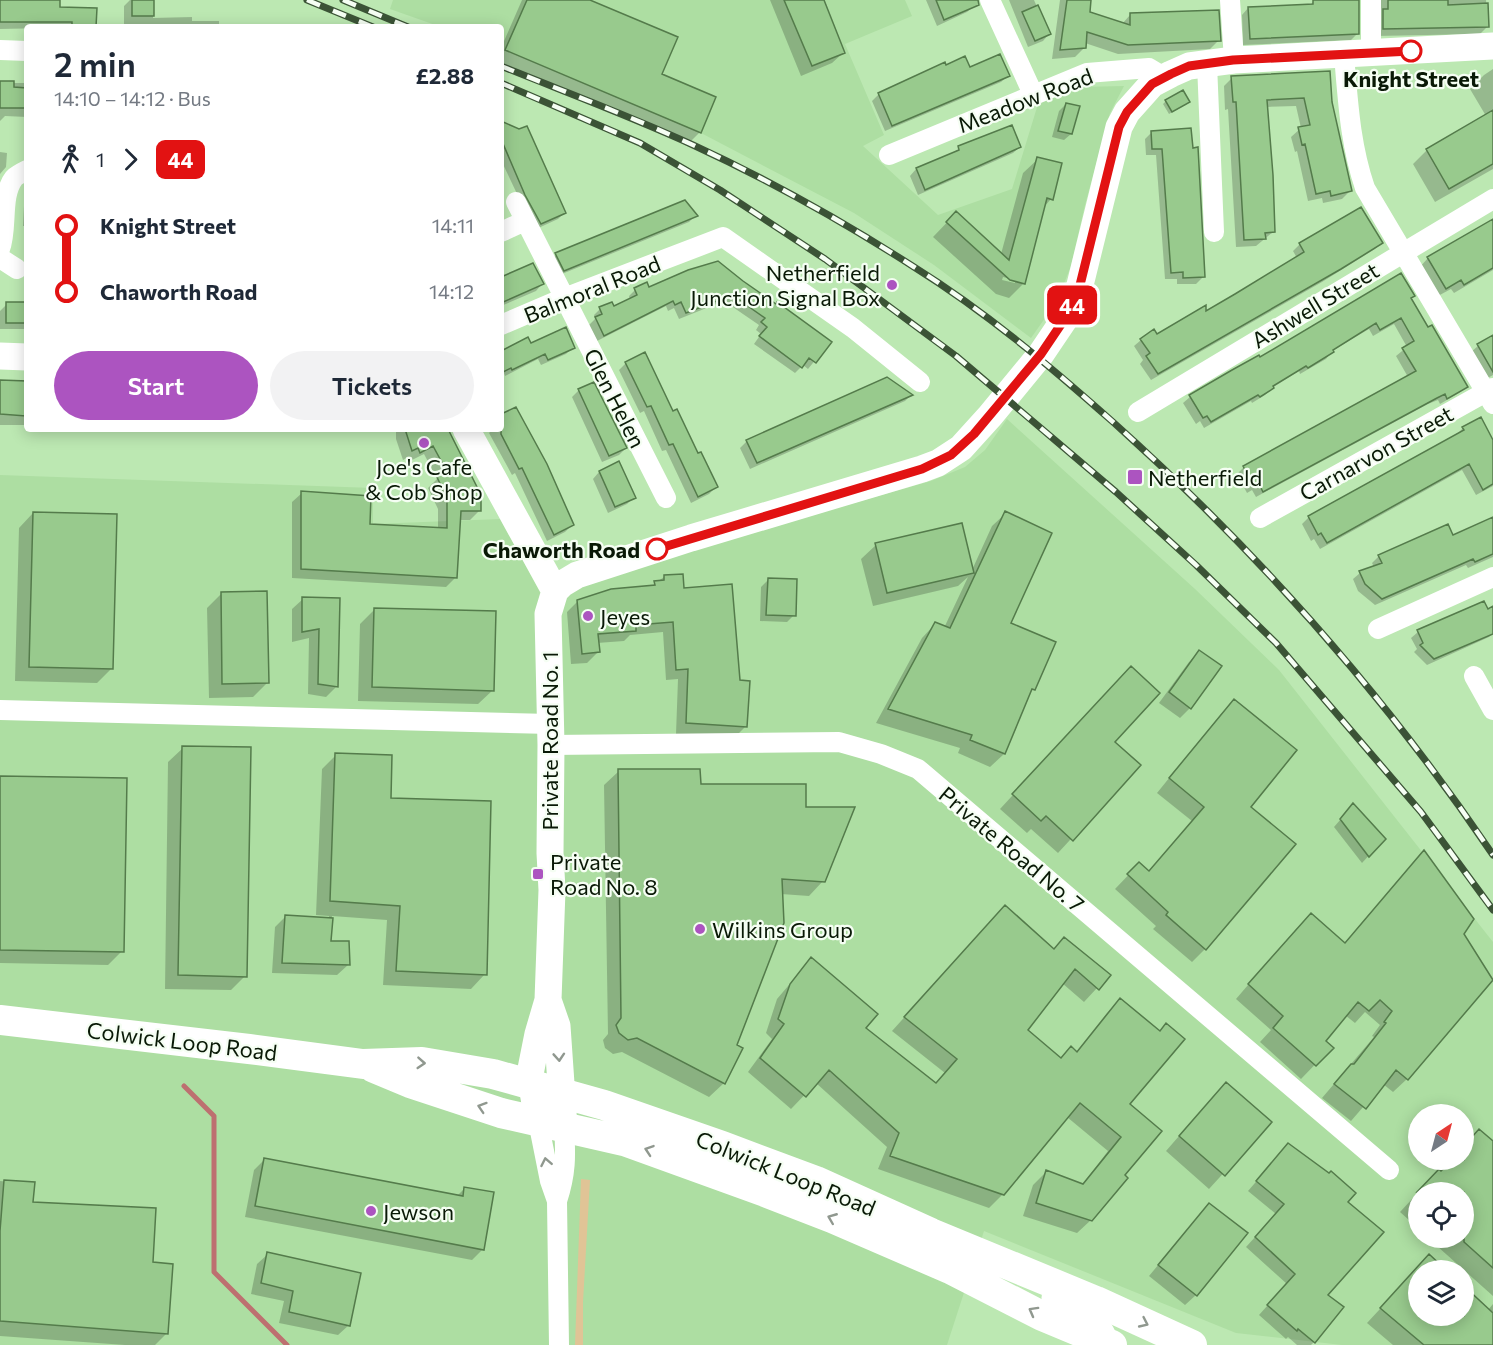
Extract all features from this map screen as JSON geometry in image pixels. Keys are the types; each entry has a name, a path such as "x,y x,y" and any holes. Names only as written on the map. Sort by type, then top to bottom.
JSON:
{"main road":[{"name":"Colwick Loop Road","path":"0,1020 249,1048 363,1064 422,1062 493,1074 604,1105 711,1142 842,1192 931,1233 1079,1321 1107,1344"},
{"name":"Colwick Loop Road","path":"363,1064 410,1083 501,1113 624,1141 832,1218 1079,1321 1192,1345"}],"street":[{"path":"990,0 1033,94"},
{"path":"1214,232 1220,62 1230,0"},
{"path":"1371,0 1371,53"},
{"path":"468,432 555,591 577,574 922,469 951,455 974,434 1041,354 1070,311 1080,285 1119,127 1127,112 1158,81 1181,69 1220,62 1493,46"},
{"path":"0,50 24,51"},
{"path":"1344,55 1351,136 1357,163 1370,197 1491,394"},
{"name":"Meadow Road","path":"889,155 1087,73 1149,68 1158,81"},
{"path":"0,249 3,242 7,193 14,178 24,172"},
{"name":"Ashwell Street","path":"1138,412 1493,199"},
{"name":"Glen Helen","path":"516,202 666,498"},
{"path":"504,231 525,221"},
{"name":"Balmoral Road","path":"504,325 564,298 723,237 853,328 920,382"},
{"path":"0,258 17,269"},
{"path":"0,356 24,357"},
{"name":"Carnarvon Street","path":"1260,518 1491,394"},
{"path":"1378,629 1493,577"},
{"name":"Private Road No. 1","path":"555,591 548,614 552,890 548,1000 530,1074 532,1086 567,1159 557,1202 559,1345"},
{"path":"1474,676 1493,711"},
{"path":"0,710 551,734"},
{"name":"Private Road No. 7","path":"551,734 839,742 881,754 918,769 1389,1170"},
{"name":"Private Road No. 1","path":"548,1000 557,1026 561,1094 551,1124"}],"shaded area":[{"path":"393,0 905,0 912,16 845,44 884,135 863,146 938,215 1012,189 1038,104 1079,87 1124,86 1110,113 1071,266 1057,301 1031,338 934,265 854,213 701,133 504,49 504,24 432,24 390,9"},
{"path":"1007,419 1195,589 1279,670 1493,942 1493,1345 1342,1345 1236,1333 984,1231 947,1345 0,1345 0,475 373,488 373,524 500,519 540,592 931,481 965,467 985,450"},
{"path":"581,1179 590,1180 583,1302 583,1345 575,1345"}],"building":[{"path":"0,0 60,0 60,7 97,8 96,24 0,22"},
{"path":"132,0 154,0 154,16 132,16"},
{"path":"527,0 590,0 678,37 662,74 716,97 701,133 505,50"},
{"path":"784,0 824,0 845,53 812,66"},
{"path":"936,0 978,0 979,5 944,20"},
{"path":"1067,0 1091,0 1090,12 1130,25 1130,13 1219,10 1221,41 1128,45 1087,32 1086,48 1060,50"},
{"path":"1313,0 1359,0 1359,34 1250,39 1248,7 1313,4"},
{"path":"1388,0 1448,0 1448,5 1488,3 1489,27 1383,29 1383,9 1388,9"},
{"path":"1038,5 1051,34 1035,41 1022,12"},
{"path":"1000,54 1010,76 892,126 878,93 945,62 946,65 965,56 970,67"},
{"path":"1330,71 1332,102 1352,191 1331,196 1330,191 1316,194 1305,144 1302,145 1298,127 1310,125 1304,98 1267,100 1275,232 1265,233 1266,239 1244,240 1236,102 1233,102 1231,76"},
{"path":"0,81 14,81 14,87 24,88 24,108 0,108"},
{"path":"1183,90 1190,102 1172,112 1165,100"},
{"path":"1066,103 1080,106 1072,134 1058,131"},
{"path":"1493,110 1493,164 1449,189 1426,149"},
{"path":"504,122 519,129 527,126 566,213 541,224 525,195 504,146"},
{"path":"1012,125 1021,147 925,190 916,168 959,150 958,146"},
{"path":"1191,128 1193,148 1198,147 1205,277 1183,278 1183,272 1171,273 1162,149 1152,149 1151,131"},
{"path":"1037,157 1062,163 1053,200 1047,198 1025,284 1010,280 946,222 956,211 1009,260"},
{"path":"685,200 698,216 564,271 555,253"},
{"path":"1361,207 1383,243 1158,374 1146,356 1150,353 1140,339 1154,329 1157,334 1206,305 1206,311 1235,294 1304,252 1299,243"},
{"path":"1493,219 1493,268 1464,285 1461,280 1446,289 1427,257"},
{"path":"718,261 743,281 776,304 777,302 832,342 816,363 809,358 802,368 759,336 767,327 761,322 765,318 732,295 686,313 681,302 675,305 673,301 604,336 595,317 602,314 599,307 612,302 614,306 637,295 634,288 647,282 649,287 688,270"},
{"path":"533,263 544,284 504,302 504,276"},
{"path":"1401,273 1415,296 1411,298 1428,327 1432,325 1468,387 1447,399 1445,394 1437,398 1263,492 1259,484 1254,487 1243,466 1416,371 1402,348 1414,341 1401,318 1380,330 1376,323 1308,368 1306,366 1273,386 1274,388 1260,397 1258,395 1211,422 1207,416 1203,418 1189,395 1259,355 1260,357"},
{"path":"6,302 24,302 24,323 6,323"},
{"path":"566,327 575,348 548,360 545,354 504,372 504,349 528,337 531,343"},
{"path":"1493,335 1493,372 1477,344"},
{"path":"645,352 673,411 677,409 698,453 701,452 718,487 698,497 673,444 669,445 651,406 647,407 625,362"},
{"path":"887,377 913,395 757,463 746,440"},
{"path":"0,380 24,381 24,416 0,414"},
{"path":"594,382 627,448 609,456 578,389"},
{"path":"516,407 547,464 574,525 554,535 522,468 519,469 501,434 504,432 504,413"},
{"path":"1481,417 1493,440 1493,484 1483,490 1469,464 1327,543 1321,533 1318,535 1308,516 1464,430 1462,427"},
{"path":"406,432 450,432 481,495 481,511 461,511 457,578 301,569 301,491 371,496 370,524 447,528 447,499 437,477 447,472 433,446 420,453 418,448 412,451"},
{"path":"619,461 636,498 615,507 599,471"},
{"path":"1005,511 1052,533 1011,623 1056,642 1035,690 1032,689 1005,754 970,740 972,735 888,709 935,622 950,628"},
{"path":"33,512 117,514 113,669 29,667"},
{"path":"1493,517 1493,554 1475,562 1473,559 1382,599 1365,584 1359,571 1382,563 1378,555 1448,524 1453,535"},
{"path":"962,523 974,573 887,593 875,543"},
{"path":"683,574 684,588 732,584 740,680 750,681 747,727 686,723 688,669 676,670 673,622 636,625 636,631 598,634 600,652 582,654 577,600 611,589 655,585 654,581 664,580 664,575"},
{"path":"768,578 797,579 796,616 766,615"},
{"path":"267,591 269,683 222,684 221,592"},
{"path":"302,597 340,598 338,687 318,684 319,629 302,632"},
{"path":"1484,601 1488,609 1493,606 1493,634 1434,659 1420,645 1423,643 1417,630"},
{"path":"374,608 496,611 494,691 372,687"},
{"path":"1199,650 1222,666 1191,709 1169,692"},
{"path":"1131,666 1160,693 1115,742 1141,765 1073,841 1046,816 1041,821 1012,794"},
{"path":"1234,699 1297,750 1251,807 1296,844 1206,950 1166,915 1168,912 1127,874 1139,862 1149,871 1204,807 1169,778"},
{"path":"182,746 251,747 247,977 178,975"},
{"path":"335,753 392,755 391,798 491,801 487,975 396,971 400,906 330,901"},
{"name":"Wilkins Group","path":"618,769 700,769 701,784 806,784 806,807 855,807 825,882 782,879 784,923 737,1045 743,1048 725,1084 637,1038 628,1040 619,1033 616,1025 621,1018"},
{"path":"0,776 127,778 124,952 0,950"},
{"path":"1353,803 1386,839 1369,857 1340,819"},
{"path":"1424,850 1474,919 1464,934 1493,980 1408,1080 1396,1070 1366,1109 1334,1084 1351,1064 1354,1064 1386,1023 1384,1022 1392,1011 1380,1000 1369,1011 1358,1002 1326,1041 1334,1048 1316,1066 1273,1028 1283,1016 1248,984 1311,913 1345,943"},
{"path":"1005,905 1054,949 1064,937 1111,975 1099,990 1075,969 1028,1030 1061,1058 1071,1046 1077,1052 1120,998 1160,1031 1166,1023 1185,1039 1130,1104 1162,1131 1125,1175 1128,1178 1092,1221 1036,1203 1046,1170 1083,1184 1121,1137 1080,1103 1004,1195 890,1156 899,1133 829,1070 806,1097 760,1058 784,1024 778,1019 790,984 811,957 878,1014 866,1028 936,1083 957,1059 904,1017"},
{"path":"285,915 333,918 331,941 349,941 350,965 282,963"},
{"path":"1226,1082 1272,1122 1225,1176 1179,1136"},
{"path":"1479,1129 1493,1141 1493,1268 1471,1248 1474,1248 1474,1182 1427,1182 1438,1170 1474,1170 1474,1135"},
{"path":"1288,1143 1329,1173 1331,1171 1356,1193 1348,1202 1384,1232 1328,1295 1344,1307 1315,1343 1267,1305 1295,1274 1255,1237 1284,1204 1256,1181"},
{"path":"264,1158 463,1196 464,1187 494,1192 484,1250 255,1206"},
{"path":"4,1180 35,1182 33,1202 156,1208 153,1262 173,1264 168,1334 0,1321 0,1231"},
{"path":"1209,1203 1248,1233 1197,1296 1158,1265"},
{"path":"267,1252 361,1273 350,1326 289,1312 293,1291 261,1283"},
{"path":"1429,1254 1435,1260 1424,1260"},
{"path":"1408,1277 1408,1326 1474,1326 1474,1295 1493,1313 1493,1345 1424,1345 1380,1308"}],"waterway":[{"path":"184,1086 214,1116 214,1272 287,1345"}],"railway":[{"path":"307,0 366,24"},
{"path":"343,0 401,24"},
{"path":"504,67 669,134 778,187 861,234 941,284 1017,340 1113,422 1166,471 1268,574 1363,682 1408,738 1493,855"},
{"path":"504,84 640,143 720,190 825,259 956,356 1116,492 1196,565 1276,643 1421,812 1493,910"}],"bus line":[{"name":"44","path":"657,549 922,469 938,463 961,448 1041,354 1070,311 1080,285 1119,127 1127,112 1152,84 1189,66 1233,60 1411,51"}],"place":[{"name":"Knight Street","path":"1411,51"},
{"name":"Netherfield Junction Signal Box","path":"892,285"},
{"name":"Joe's Cafe & Cob Shop","path":"424,443"},
{"name":"Netherfield","path":"1135,477"},
{"name":"Chaworth Road","path":"657,549"},
{"name":"Jeyes","path":"588,616"},
{"name":"Private Road No. 8","path":"538,874"},
{"name":"Wilkins Group","path":"700,929"},
{"name":"Jewson","path":"371,1211"}]}
